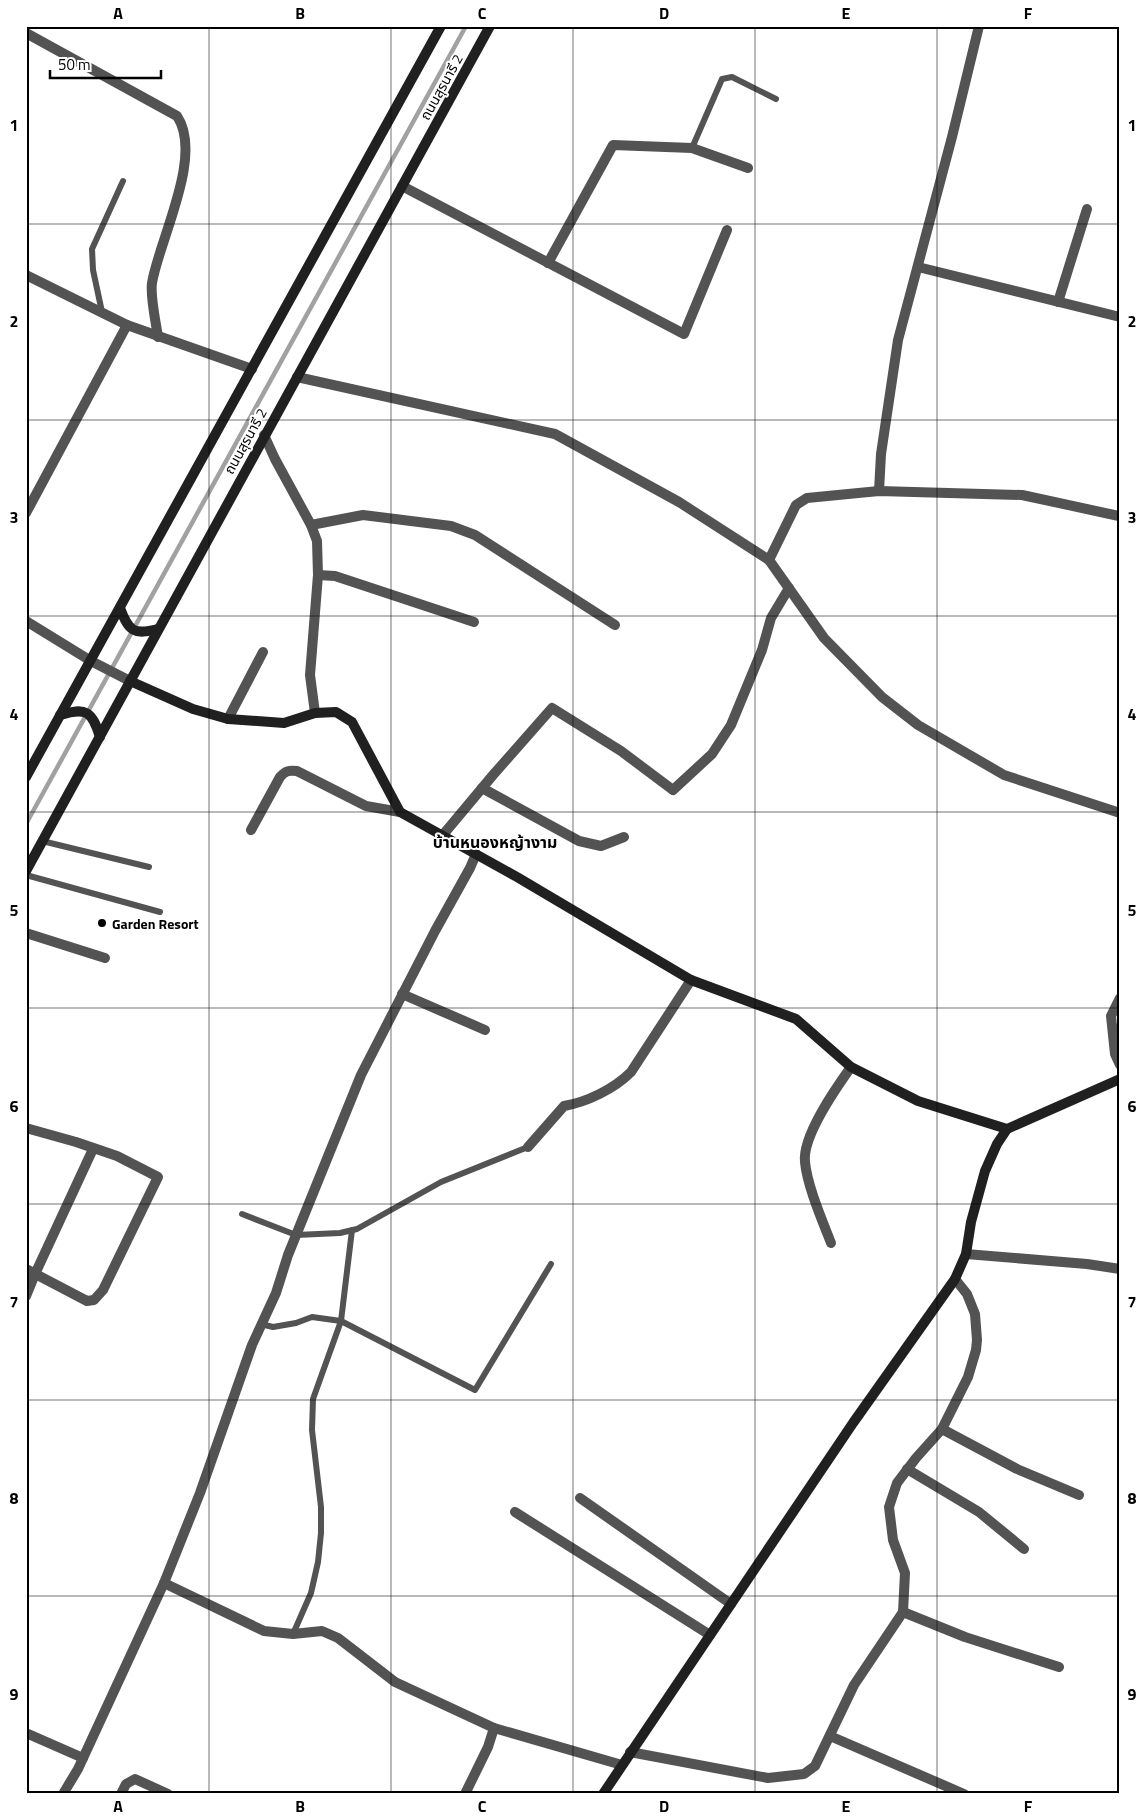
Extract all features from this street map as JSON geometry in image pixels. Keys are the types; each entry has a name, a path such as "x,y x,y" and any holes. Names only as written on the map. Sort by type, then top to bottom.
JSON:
{"main road":[{"name":"ถนนสุรนารี 2","path":"26,777 442,26"},
{"name":"ถนนสุรนารี 2","path":"26,871 100,737 125,679 158,629 490,26"},
{"path":"120,608 127,626 132,630 145,632 158,629"},
{"path":"125,679 193,709 228,719 284,723 315,713 336,712 352,722 400,812 517,877 691,980 796,1020 851,1067 918,1101 1007,1129"},
{"path":"60,716 73,711 84,712 92,716 100,737"},
{"path":"603,1794 853,1423 955,1279 966,1254 970,1222 985,1171 997,1144 1007,1129 1120,1079"}],"street":[{"path":"878,491 881,454 898,340 979,26"},
{"path":"26,34 177,116 182,124 185,152 181,186 152,285 158,337"},
{"path":"548,264 613,145 692,148 748,168"},
{"path":"402,186 684,334 727,230"},
{"path":"1058,302 1087,209"},
{"path":"918,267 1120,318"},
{"path":"26,275 127,325 252,369"},
{"path":"26,513 127,325"},
{"path":"296,377 555,434 679,502 769,560 824,638 882,697 918,725 1004,775 1120,813"},
{"path":"264,436 311,525 317,541 318,575 310,675 315,713"},
{"path":"769,560 796,505 807,498 878,491 1022,495 1119,516"},
{"path":"311,525 363,515 451,526 475,534 615,625"},
{"path":"318,575 334,576 474,622"},
{"path":"442,836 552,708 621,751 673,790 712,754 731,725 762,650 771,618 789,588"},
{"path":"26,621 91,661 125,679"},
{"path":"228,719 263,652"},
{"path":"251,830 280,777 285,771 290,770 297,771 366,806 400,812"},
{"path":"482,788 578,841 601,846 624,837"},
{"path":"66,1793 164,1583 200,1493 252,1345 276,1293 296,1235 361,1075 476,854"},
{"path":"26,933 105,958"},
{"path":"528,1147 564,1106 579,1104 631,1072 691,980"},
{"path":"402,994 485,1030"},
{"path":"1120,998 1111,1016 1115,1054 1120,1064"},
{"path":"830,1243 808,1176 805,1153 826,1104 851,1067"},
{"path":"26,1128 118,1156 158,1177 103,1290 94,1300 87,1301 30,1271"},
{"path":"26,1296 30,1271 93,1149"},
{"path":"966,1254 1087,1264 1120,1269"},
{"path":"630,1752 768,1778 804,1774 815,1766 854,1685 903,1612 905,1573 893,1540 888,1507 897,1483 942,1429 968,1377 973,1363 977,1340 975,1314 972,1304 955,1279"},
{"path":"942,1429 1017,1469 1079,1495"},
{"path":"907,1469 979,1512 1024,1549"},
{"path":"580,1498 731,1604"},
{"path":"515,1512 710,1635"},
{"path":"164,1583 264,1631 293,1634 322,1631 338,1638 395,1682 494,1728 622,1765"},
{"path":"903,1612 965,1637 1060,1667"},
{"path":"466,1794 488,1747 494,1728"},
{"path":"26,1733 83,1758"},
{"path":"830,1736 964,1794"},
{"path":"121,1794 126,1784 135,1779 168,1794"}],"lane":[{"path":"692,148 722,79 732,77 776,99"},
{"path":"102,312 93,270 92,249 123,182"},
{"path":"42,841 149,867"},
{"path":"26,875 160,912"},
{"path":"242,1214 296,1235 340,1233 357,1229 441,1182 528,1147"},
{"path":"293,1634 311,1594 318,1562 321,1507 312,1430 313,1398 341,1321 352,1230"},
{"path":"261,1324 274,1327 296,1323 312,1317 341,1321 475,1390 551,1264"}],"waterway":[{"path":"26,824 466,26"}],"place":[{"name":"Garden Resort","path":"102,923"}],"district":[{"name":"บ้านหนองหญ้างาม","path":"495,842"}]}
